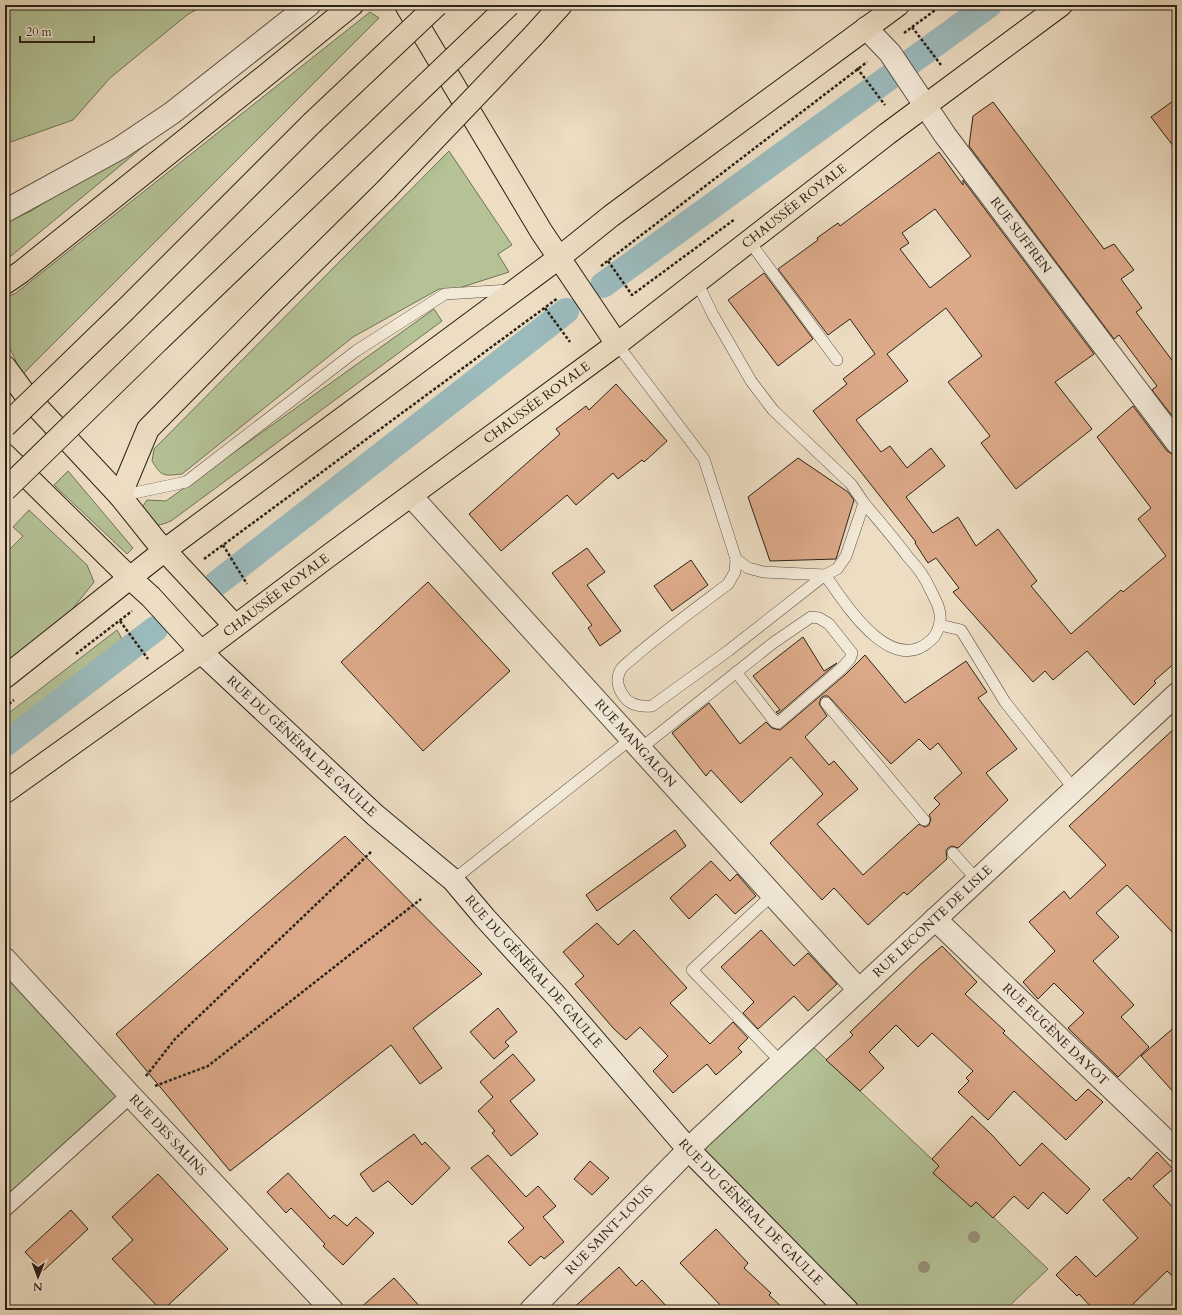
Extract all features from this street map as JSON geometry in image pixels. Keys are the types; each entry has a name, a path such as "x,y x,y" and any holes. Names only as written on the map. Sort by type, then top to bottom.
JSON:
{"main road":[{"path":"5,283 21,272 352,5"},
{"path":"406,5 541,231 560,257 617,344"},
{"path":"5,426 125,310 312,123 437,5"},
{"path":"5,490 159,340 509,5"},
{"path":"120,496 148,429 386,190 561,5"},
{"path":"5,677 164,550 560,257 611,216 898,5"},
{"name":"CHAUSSÉE ROYALE","path":"5,792 201,652 617,344 887,134 1061,5"},
{"path":"5,367 25,394 120,496 164,550 235,626"},
{"path":"5,454 151,597 201,652"}],"street":[{"path":"5,211 120,148 172,113 309,5"},
{"name":"RUE SUFFREN","path":"866,28 888,50 945,135 1177,443"},
{"name":"RUE MANGALON","path":"411,496 859,990"},
{"name":"RUE DU GÉNÉRAL DE GAULLE","path":"201,652 374,815 453,880 485,918 559,999 689,1150 847,1310"},
{"name":"RUE LECONTE DE LISLE","path":"689,1150 1177,694"},
{"name":"RUE EUGÈNE DAYOT","path":"935,919 1177,1150"},
{"name":"RUE DES SALINS","path":"5,959 130,1096 332,1310"},
{"path":"5,1208 130,1096"},
{"name":"RUE SAINT-LOUIS","path":"531,1310 689,1150"}],"lane":[{"path":"749,241 837,360"},
{"path":"697,282 713,315 755,387 773,410 852,484 864,503 886,528 923,576 940,610 940,625 934,637 925,646 913,650 900,651 888,646 869,631 841,598 825,575"},
{"path":"120,496 186,482 356,351 445,294 515,290"},
{"path":"617,344 704,459 736,559 735,572 728,584 645,648 620,670 618,679 619,689 625,698 633,704 642,707 652,706 728,651 825,575 836,569 846,556 864,503"},
{"path":"736,559 748,568 763,572 825,575"},
{"path":"453,880 635,744 811,618 819,618 829,624 852,653 850,659 840,669 778,723 774,722 736,672"},
{"path":"940,625 961,630 1005,702 1074,789"},
{"path":"826,703 924,820"},
{"path":"953,853 977,880"},
{"path":"772,895 692,970 782,1063"}],"path":[{"path":"601,266 888,50 912,27 942,5"},
{"path":"912,27 937,60"},
{"path":"863,76 882,102"},
{"path":"201,562 558,298"},
{"path":"545,308 570,342"},
{"path":"223,545 247,584"},
{"path":"120,621 148,659"},
{"path":"130,1096 175,1039 372,852"},
{"path":"130,1096 208,1066 421,899"}],"green space":[{"path":"5,5 204,5 187,15 110,78 73,120 5,144"},
{"path":"370,12 379,18 22,375 5,337 5,298 16,293"},
{"path":"173,122 5,261 5,223 31,211"},
{"path":"449,151 512,245 498,254 509,272 456,289 439,289 353,337 182,474 167,475 161,473 152,461 154,449"},
{"path":"434,309 442,321 171,521 155,525 149,522 142,515 143,506 147,500 166,501"},
{"path":"68,471 133,548 127,554 54,485"},
{"path":"29,510 87,565 94,582 62,622 5,667 5,554 23,536 13,527"},
{"path":"117,630 126,646 5,737 5,716"},
{"path":"5,959 130,1095 11,1203 5,1197"},
{"path":"806,1040 1048,1269 1005,1310 847,1310 689,1150"}],"building":[{"path":"1177,98 1177,151 1151,117"},
{"path":"993,102 1104,249 1114,244 1134,270 1121,279 1142,308 1136,312 1177,367 1177,422 1152,390 1157,386 1119,335 1114,339 969,146 973,116"},
{"path":"939,152 963,185 963,180 1094,354 1055,382 1092,429 1016,489 981,443 990,436 948,382 982,356 946,308 887,354 908,381 856,420 881,452 890,446 907,468 931,448 945,466 906,497 933,533 958,517 976,546 998,529 1037,581 1031,586 1071,634 1121,590 1123,592 1166,556 1138,519 1151,508 1097,437 1133,406 1167,451 1177,455 1177,661 1154,681 1156,683 1134,705 1087,651 1053,680 1045,671 1033,682 953,592 959,588 936,558 928,563 915,543 916,542 813,411 847,384 843,379 875,354 850,319 828,335 778,269 818,240 817,238 838,223 840,226","holes":["935,209 971,256 930,288 900,249 909,243 902,233"]},
{"path":"764,273 813,339 778,366 728,300"},
{"path":"616,384 667,441 644,462 642,460 618,479 613,473 576,505 567,495 501,551 469,514 560,434 556,429 586,406 589,410"},
{"path":"798,458 848,492 854,500 836,559 770,561 748,497"},
{"path":"587,548 605,572 587,585 621,631 600,646 588,628 592,625 552,573"},
{"path":"691,560 708,585 672,611 654,586"},
{"path":"428,582 510,671 423,751 341,662"},
{"path":"803,637 824,671 837,663 778,714 776,712 780,710 753,676"},
{"path":"865,655 905,703 966,661 987,692 978,698 1017,749 986,773 1008,800 958,848 952,846 948,848 946,851 947,859 907,895 904,892 868,925 834,888 822,900 770,843 823,794 791,757 741,803 711,770 706,776 672,733 709,703 740,744 766,722 772,728 780,730 846,674","holes":["828,696 891,764 919,739 930,750 938,743 962,773 934,798 940,804 929,815 931,819 929,825 925,827 919,824 863,875 817,824 858,789 834,761 829,765 805,737 827,716 819,704 821,698"]},
{"path":"1177,726 1177,937 1127,885 1096,913 1119,937 1093,961 1134,1005 1121,1017 1149,1047 1118,1077 1068,1028 1084,1013 1054,983 1038,999 1023,982 1055,951 1029,922 1064,891 1070,899 1106,865 1069,826"},
{"path":"675,830 686,846 597,911 586,895"},
{"path":"345,836 482,974 413,1028 442,1068 420,1084 391,1045 230,1171 116,1034"},
{"path":"711,861 730,881 737,874 756,896 735,914 716,894 689,919 670,898"},
{"path":"597,923 618,945 634,930 687,988 670,1003 710,1044 733,1022 748,1038 738,1048 742,1052 716,1075 707,1064 673,1093 653,1071 668,1056 640,1027 626,1040 614,1029 575,984 584,976 563,952"},
{"path":"761,930 794,966 808,953 837,984 808,1011 794,996 758,1029 743,1013 754,1002 721,967"},
{"path":"942,946 977,982 965,994 1005,1031 1003,1033 1076,1101 1088,1089 1103,1102 1066,1140 1014,1091 988,1120 958,1092 969,1081 966,1078 973,1071 932,1033 918,1047 896,1025 869,1052 884,1068 860,1091 826,1060 853,1035 850,1032"},
{"path":"498,1008 517,1032 505,1042 509,1046 494,1059 470,1032"},
{"path":"1177,1025 1177,1096 1141,1056"},
{"path":"513,1054 535,1080 510,1101 538,1134 511,1156 492,1133 495,1131 478,1111 493,1097 480,1082"},
{"path":"972,1116 992,1135 1020,1166 1042,1143 1090,1189 1067,1214 1043,1192 1028,1209 1014,1196 993,1218 976,1202 971,1207 933,1173 939,1166 932,1159"},
{"path":"414,1134 422,1145 425,1142 450,1168 412,1205 388,1181 373,1192 360,1174"},
{"path":"1157,1152 1173,1169 1153,1186 1177,1212 1177,1280 1167,1271 1127,1310 1094,1310 1079,1294 1077,1296 1056,1275 1076,1256 1096,1277 1138,1238 1103,1200 1129,1177 1131,1180"},
{"path":"488,1155 526,1197 538,1186 556,1206 543,1217 564,1242 544,1259 541,1256 530,1266 508,1242 524,1228 471,1168"},
{"path":"590,1161 609,1178 592,1195 574,1179"},
{"path":"288,1173 330,1219 334,1215 347,1226 356,1217 374,1233 343,1265 323,1246 325,1244 291,1208 286,1213 267,1192"},
{"path":"158,1174 228,1249 163,1310 161,1310 112,1259 133,1240 112,1217"},
{"path":"71,1210 88,1229 43,1271 25,1252"},
{"path":"716,1229 748,1263 744,1268 771,1293 769,1295 785,1310 725,1310 680,1263"},
{"path":"619,1267 636,1286 642,1280 670,1310 571,1310"},
{"path":"394,1278 423,1310 358,1310"}],"waterway":[{"path":"603,285 989,5"},
{"path":"216,584 566,311"},
{"path":"5,744 155,629"}]}
